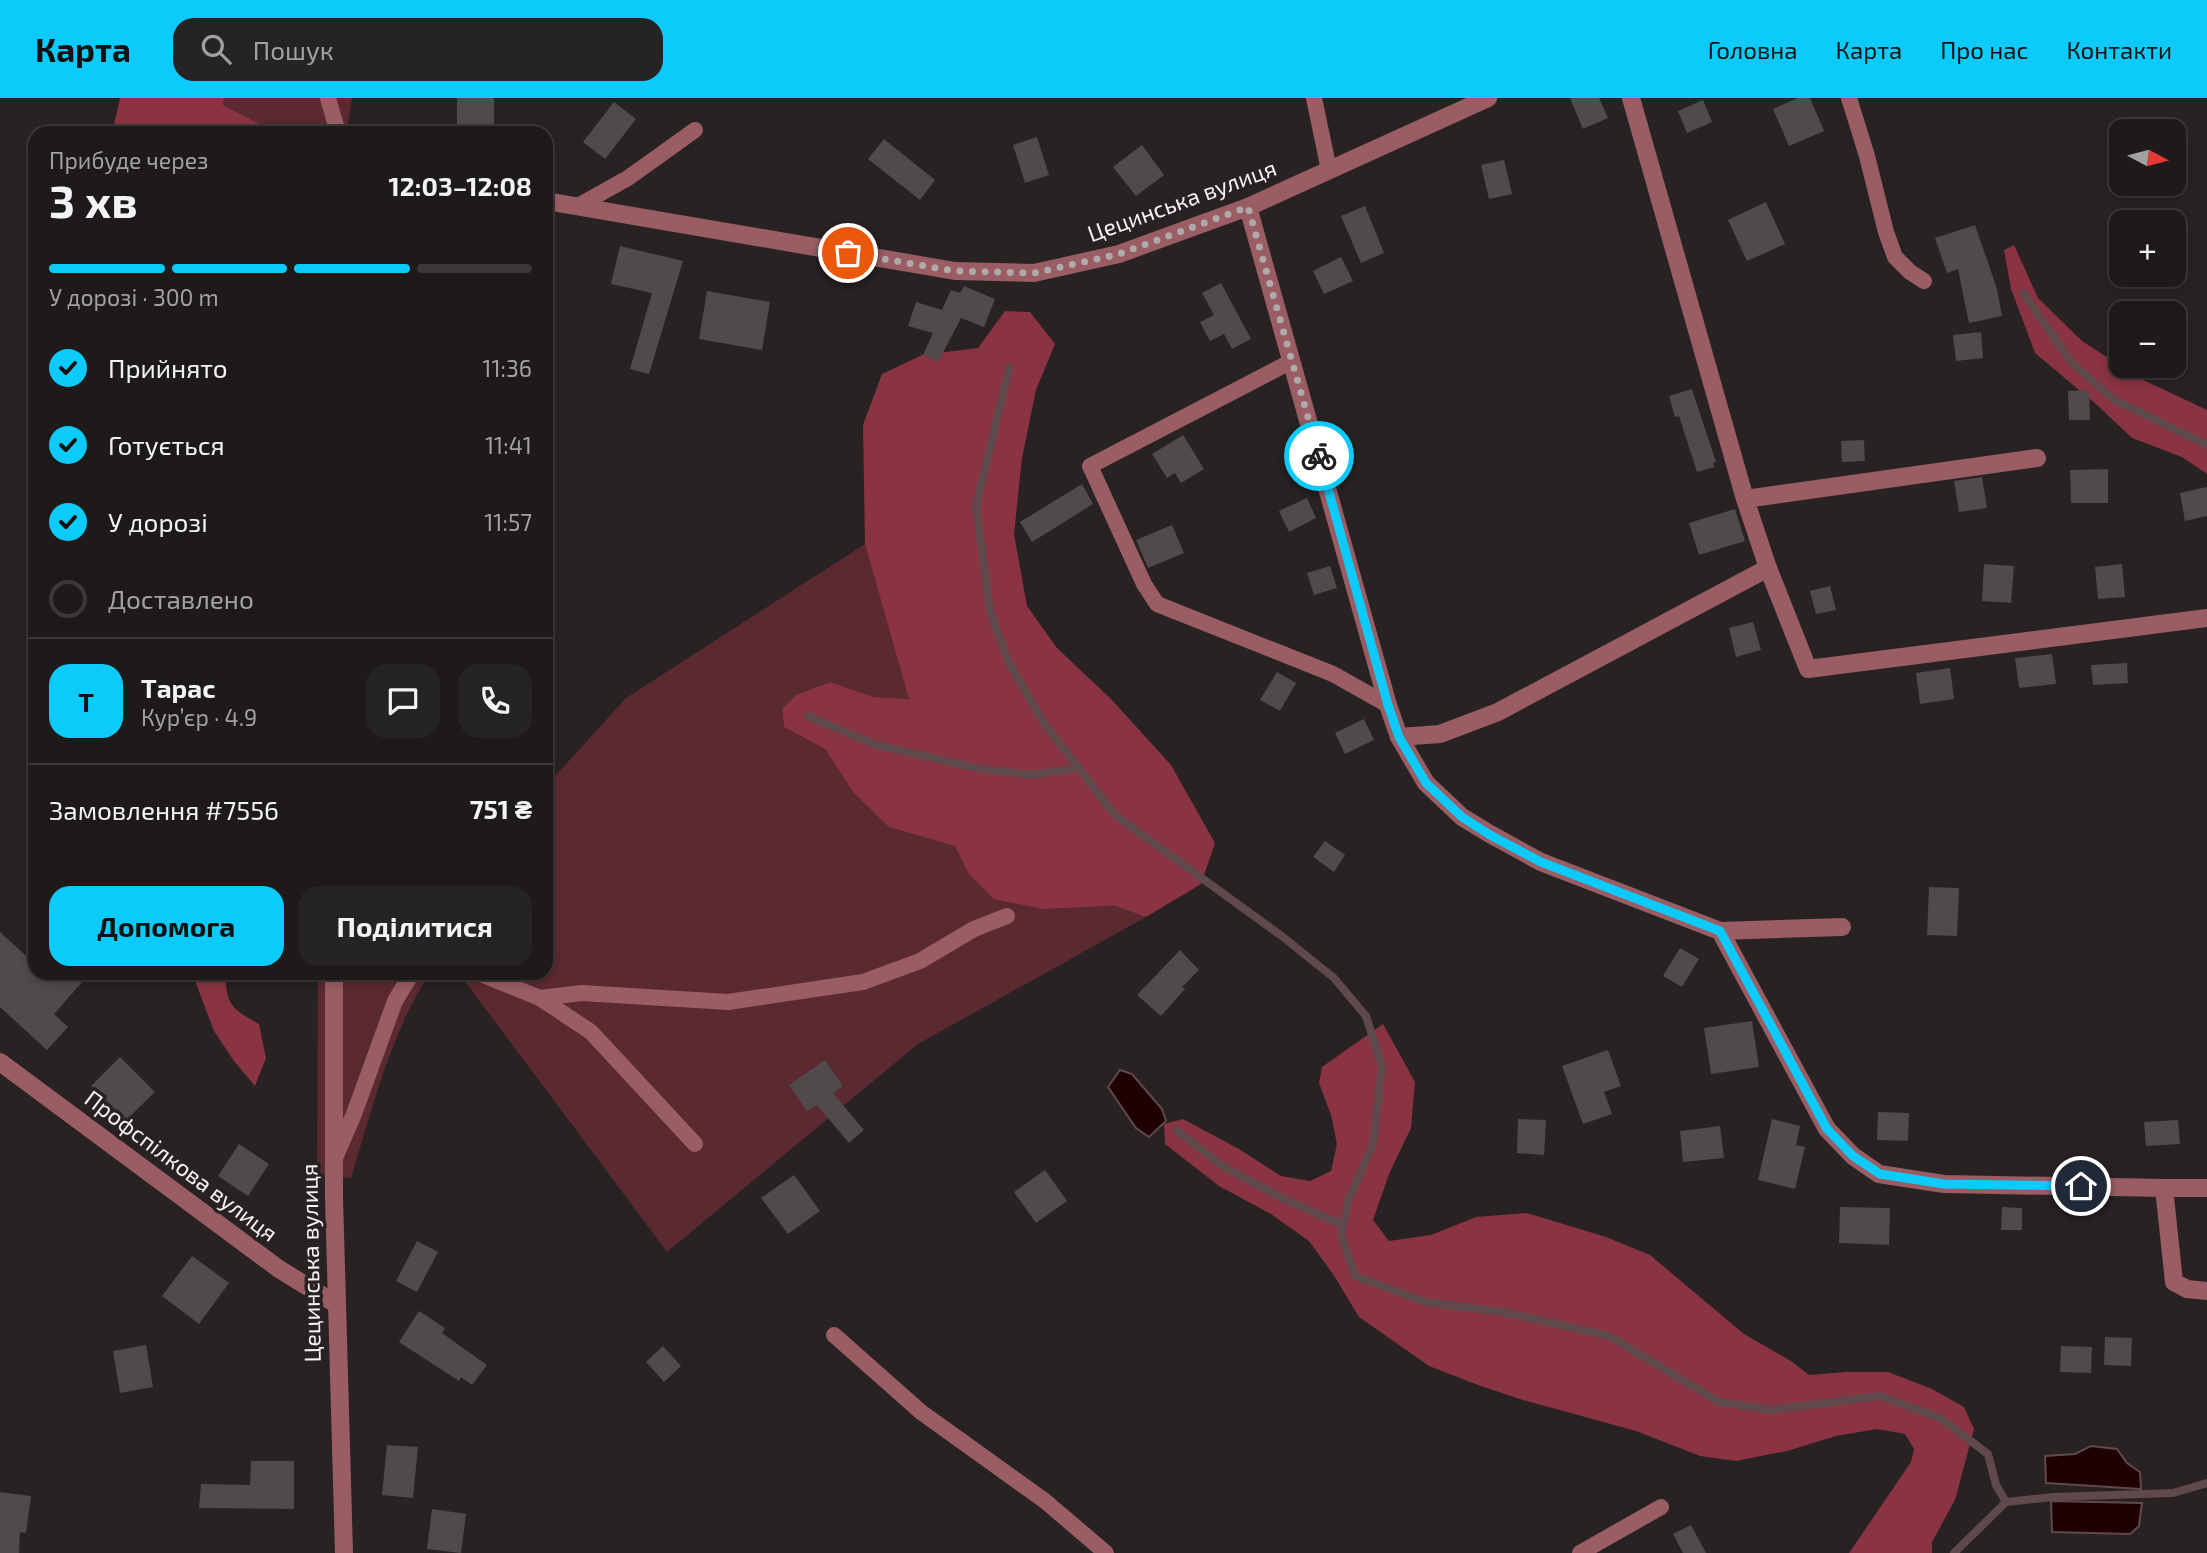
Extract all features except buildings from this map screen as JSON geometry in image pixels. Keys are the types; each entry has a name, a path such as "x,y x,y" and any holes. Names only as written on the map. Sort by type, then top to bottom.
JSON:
{"street":[{"name":"Цецинська вулиця","path":"553,202 955,271 1034,273 1119,254 1248,207 1488,98"},
{"path":"1631,98 1745,499 1808,669 2207,618"},
{"path":"1248,207 1388,705 1399,737 1426,783 1462,817 1541,862 1720,931 1842,927"},
{"path":"1745,499 2037,458"},
{"path":"1399,737 1440,734 1498,712 1769,568"},
{"path":"1720,931 1827,1129 1853,1156 1880,1174 1944,1184 2207,1188"},
{"name":"Цецинська вулиця","path":"334,980 336,1304 344,1553"},
{"name":"Профспілкова вулиця","path":"0,1062 279,1269 336,1304"},
{"path":"2164,1188 2174,1282 2187,1289 2207,1291"}],"lane":[{"path":"328,98 336,126"},
{"path":"1314,98 1329,170"},
{"path":"1849,98 1895,257 1924,281"},
{"path":"578,206 628,178 695,131"},
{"path":"1292,361 1090,466 1144,584 1157,604 1333,674 1388,705"},
{"path":"540,998 582,993 728,1002 863,982 920,961 974,929 1007,916"},
{"path":"334,1160 396,1001 408,980"},
{"path":"495,980 540,998 591,1032 695,1144"},
{"path":"834,1335 921,1412 1045,1501 1106,1553"},
{"path":"1580,1553 1661,1507"}],"shaded area":[{"path":"120,98 224,98 223,105 260,124 260,126 114,126"},
{"path":"224,98 352,98 348,124 260,124 223,105"},
{"path":"2014,245 2038,298 2082,341 2109,359 2109,378 2139,378 2207,410 2207,474 2182,457 2132,438 2035,353 2011,289 2004,250"},
{"path":"1005,311 1030,312 1055,344 1036,390 1022,458 1014,534 1027,606 1057,648 1111,699 1171,765 1215,843 1201,884 1146,917 1115,906 1042,909 994,899 968,873 955,846 889,827 853,792 825,749 784,727 782,709 796,695 830,682 874,697 909,699 865,544 863,425 882,374 922,355 978,348"},
{"path":"865,544 910,699 874,697 830,682 796,695 782,709 784,727 825,749 853,792 931,838 955,846 968,873 1042,909 1115,906 1146,917 918,1044 667,1252 464,980 553,980 553,778 626,698"},
{"path":"195,980 226,980 232,1005 259,1024 266,1058 255,1086 234,1061 214,1031"},
{"path":"318,980 430,980 425,981 412,1003 391,1052 351,1178 317,1177"},
{"path":"1383,1024 1415,1082 1411,1128 1389,1174 1373,1220 1389,1241 1431,1235 1476,1217 1527,1213 1606,1237 1650,1255 1744,1334 1791,1361 1809,1375 1888,1372 1932,1389 1964,1407 1974,1429 1955,1500 1932,1542 1932,1553 1849,1553 1911,1462 1914,1449 1905,1434 1877,1429 1836,1436 1787,1451 1736,1461 1700,1456 1636,1431 1523,1400 1429,1366 1359,1317 1309,1241 1271,1214 1219,1186 1165,1144 1164,1124 1183,1119 1239,1149 1281,1176 1310,1181 1331,1171 1337,1144 1331,1115 1319,1083 1322,1067"},
{"path":"1120,1070 1132,1074 1162,1109 1166,1121 1149,1137 1136,1128 1108,1087"},
{"path":"2091,1446 2117,1449 2127,1463 2140,1472 2141,1489 2046,1483 2045,1456 2075,1454"},
{"path":"2051,1501 2142,1503 2139,1526 2130,1534 2052,1532"}],"waterway":[{"path":"2023,293 2072,363 2113,399 2207,445"},
{"path":"1009,368 976,506 990,611 1008,661 1043,722 1115,815 1283,937 1334,978 1366,1016 1382,1067 1373,1144 1348,1201 1341,1235 1355,1276 1426,1302 1502,1312 1609,1336 1719,1402 1771,1410 1880,1396 1940,1418 1988,1454 1996,1485 2006,1502 2053,1497 2173,1493 2207,1483"},
{"path":"808,716 877,745 976,768 1030,775 1079,768"},
{"path":"1176,1130 1224,1167 1282,1198 1343,1225"},
{"path":"1954,1553 2006,1502"}],"way so far":[{"path":"848,253 955,271 1034,273 1119,254 1248,207 1319,456"}],"route":[{"path":"1319,456 1388,705 1399,737 1426,783 1462,817 1541,862 1720,931 1827,1129 1853,1156 1880,1174 1944,1184 2081,1186"}]}
